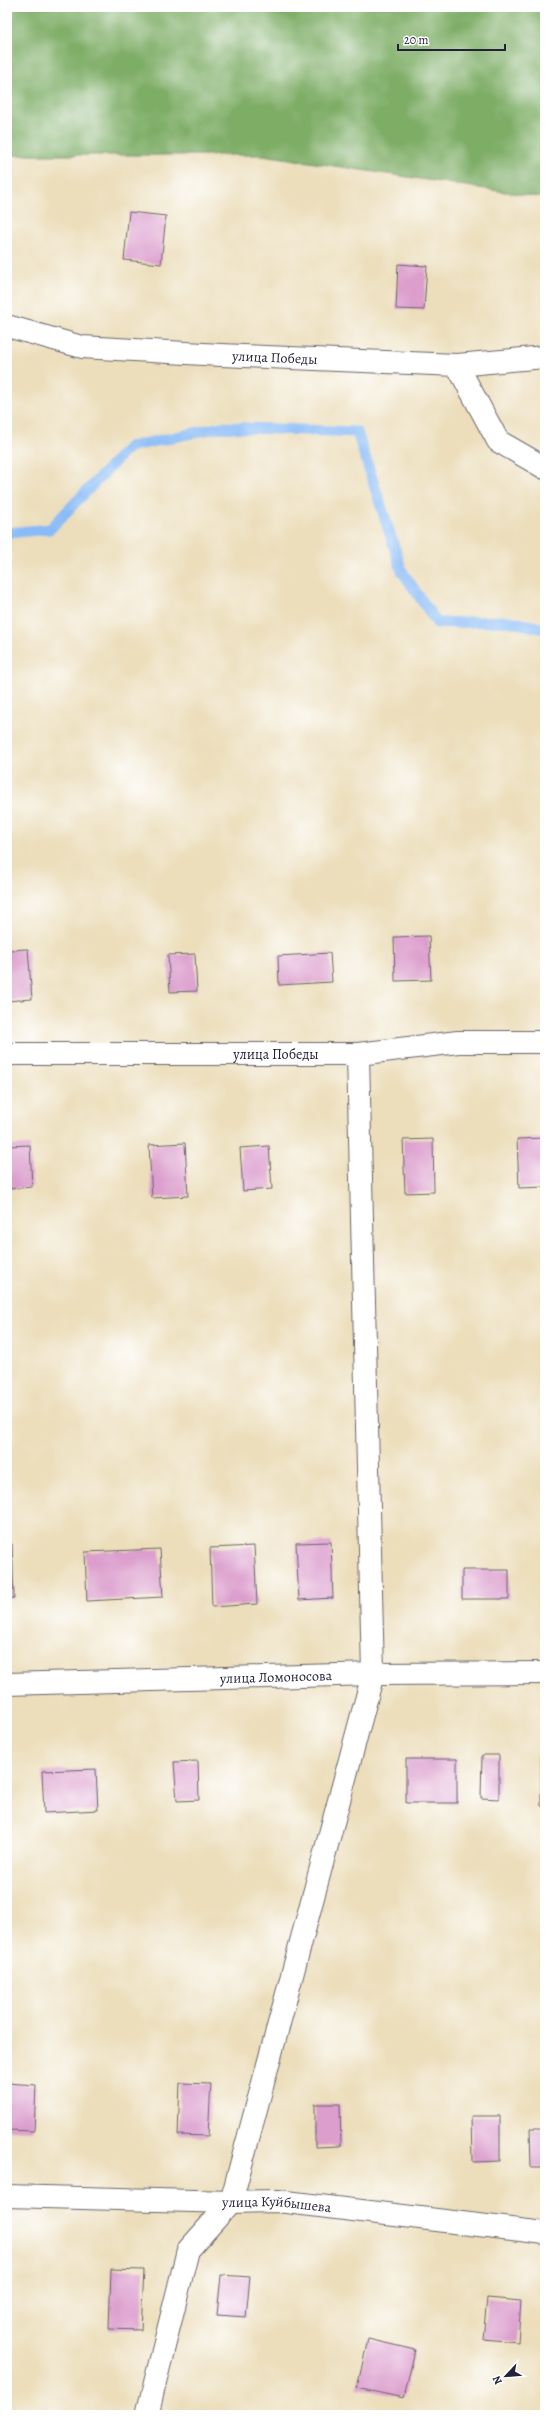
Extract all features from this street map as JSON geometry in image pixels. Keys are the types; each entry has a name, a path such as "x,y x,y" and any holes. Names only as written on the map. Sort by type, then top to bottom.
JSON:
{"street":[{"name":"улица Победы","path":"7,326 82,347 457,365 545,357"},
{"path":"457,365 498,441 545,468"},
{"name":"улица Победы","path":"7,1054 358,1054 458,1042 545,1042"},
{"path":"147,2415 188,2250 230,2202 373,1674 358,1054"},
{"name":"улица Ломоносова","path":"7,1684 373,1674 545,1673"},
{"name":"улица Куйбышева","path":"7,2196 230,2202 278,2201 545,2232"}],"green space":[{"path":"7,7 545,7 545,198 263,155 7,155"}],"building":[{"path":"129,212 166,216 161,264 124,260"},
{"path":"398,264 427,266 424,310 396,309"},
{"path":"429,936 431,980 395,981 394,937"},
{"path":"28,949 32,999 7,1001 7,950"},
{"path":"330,953 332,982 279,985 278,956"},
{"path":"195,954 197,991 170,992 168,955"},
{"path":"545,1138 545,1187 519,1188 517,1139"},
{"path":"433,1139 434,1192 405,1193 403,1140"},
{"path":"185,1143 188,1196 152,1198 149,1145"},
{"path":"30,1145 32,1187 7,1189 7,1146"},
{"path":"269,1146 272,1189 243,1191 240,1148"},
{"path":"331,1542 333,1598 299,1600 296,1543"},
{"path":"7,1544 12,1544 14,1598 7,1599"},
{"path":"254,1546 257,1604 212,1607 210,1548"},
{"path":"160,1549 163,1597 87,1601 85,1552"},
{"path":"462,1570 509,1570 509,1599 462,1599"},
{"path":"482,1755 499,1755 499,1799 481,1798"},
{"path":"541,1755 545,1755 545,1806 541,1806"},
{"path":"406,1759 457,1759 457,1803 406,1803"},
{"path":"198,1761 199,1800 177,1801 174,1762"},
{"path":"96,1769 98,1810 44,1813 42,1771"},
{"path":"7,2083 36,2085 34,2131 7,2130"},
{"path":"180,2083 211,2084 208,2136 178,2135"},
{"path":"315,2104 340,2104 341,2146 315,2147"},
{"path":"471,2116 500,2116 500,2161 472,2162"},
{"path":"530,2129 545,2129 545,2168 531,2168"},
{"path":"111,2269 144,2270 141,2330 109,2329"},
{"path":"221,2275 250,2277 246,2317 217,2315"},
{"path":"487,2298 521,2301 518,2342 483,2339"},
{"path":"368,2339 415,2350 404,2398 357,2388"}],"waterway":[{"path":"7,533 50,529 129,447 221,427 357,432 402,571 437,623 508,621 545,629"}]}
